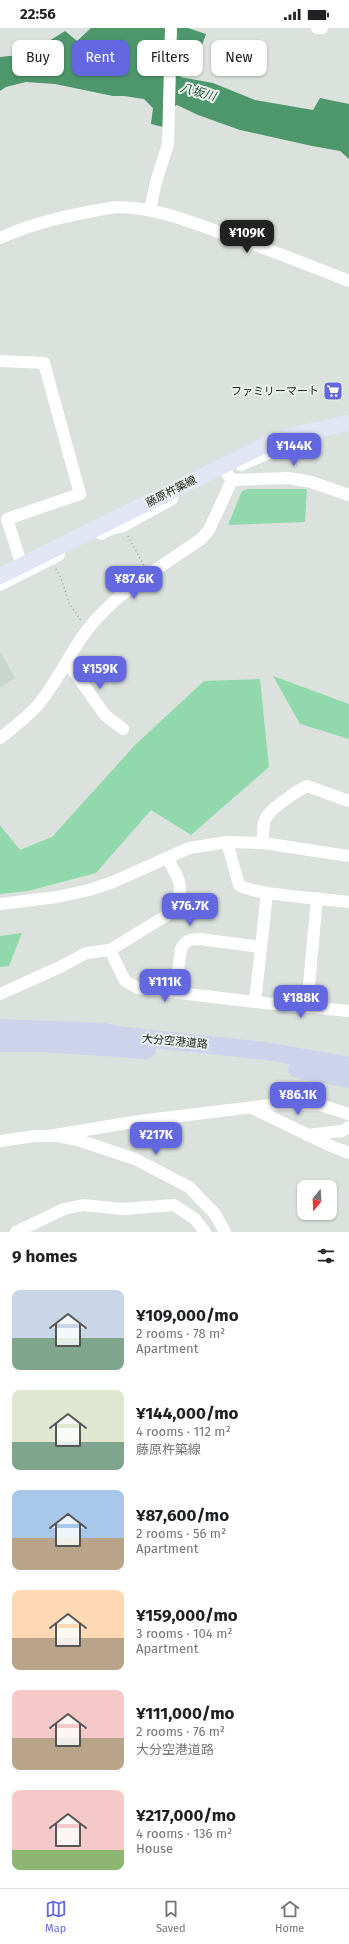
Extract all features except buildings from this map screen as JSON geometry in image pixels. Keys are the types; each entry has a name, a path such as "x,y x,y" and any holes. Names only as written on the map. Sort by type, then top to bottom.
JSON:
{"highway":[{"name":"大分空港道路","path":"0,1028 104,1032 126,1036 266,1051 349,1066"},
{"name":"大分空港道路","path":"0,1043 42,1043 210,1055 304,1070 349,1079"}],"main road":[{"name":"藤原杵築線","path":"0,576 226,472 271,442 349,423"}],"street":[{"path":"150,210 156,182 168,144 171,28"},
{"path":"317,28 322,28"},
{"path":"0,238 28,226 87,212 118,207 150,210 167,213 260,246 349,281"},
{"path":"0,361 44,363 80,494 4,520 22,566"},
{"path":"0,585 111,529 123,526 226,472 280,448 349,429"},
{"path":"226,472 289,478 312,482 348,492"},
{"path":"0,738 36,706 88,630 127,590 201,540 209,530 226,472"},
{"path":"67,662 105,716 123,729"},
{"path":"263,844 264,823 267,815 300,789 307,786 349,801"},
{"path":"227,842 239,885 243,888 349,902"},
{"path":"0,904 58,897 89,890 113,882 189,848 227,842 263,844 349,856"},
{"path":"0,994 62,966 86,953 110,950 172,912 178,903 181,891 180,881 167,858"},
{"path":"256,1002 267,892"},
{"path":"306,1007 317,898"},
{"path":"175,992 181,949 184,943 191,939 262,947"},
{"path":"110,950 125,981 138,988 349,1011"},
{"path":"0,1142 17,1138 49,1136 139,1121 278,1104 320,1105 349,1114"},
{"path":"249,1107 276,1118 307,1135 349,1153"},
{"path":"307,1135 342,1131 349,1127"},
{"path":"49,1136 81,1141 136,1159 189,1187 215,1214 225,1232"},
{"path":"16,1232 37,1220 64,1209 83,1205 123,1209 174,1205 195,1219 205,1232"}],"path":[{"path":"123,526 149,575"},
{"path":"53,566 58,570 69,603 88,630"}],"shaded area":[{"path":"248,489 307,489 305,522 228,525 242,491"},
{"path":"0,651 15,678 0,688"},
{"path":"273,676 349,704 349,739 300,724"},
{"path":"260,679 269,767 191,835 151,810 96,873 28,891 0,894 0,825 20,850 52,837 135,745 204,681"},
{"path":"22,933 9,966 0,967 0,936"}],"water":[{"name":"八坂川","path":"91,28 188,28 206,34 203,42 203,40 137,40 137,76 180,76 213,83 255,100 313,110 320,98 349,104 349,159 340,151 240,130 198,115 177,105 169,109 163,127 151,124 153,108 144,99 113,96 55,84 26,82 6,87 0,91 0,57 12,56 12,76 64,76 64,40 51,40 65,31 76,40 72,40 72,76 129,76 129,40 78,40"}],"place":[{"name":"ファミリーマート","path":"333,391"}]}
